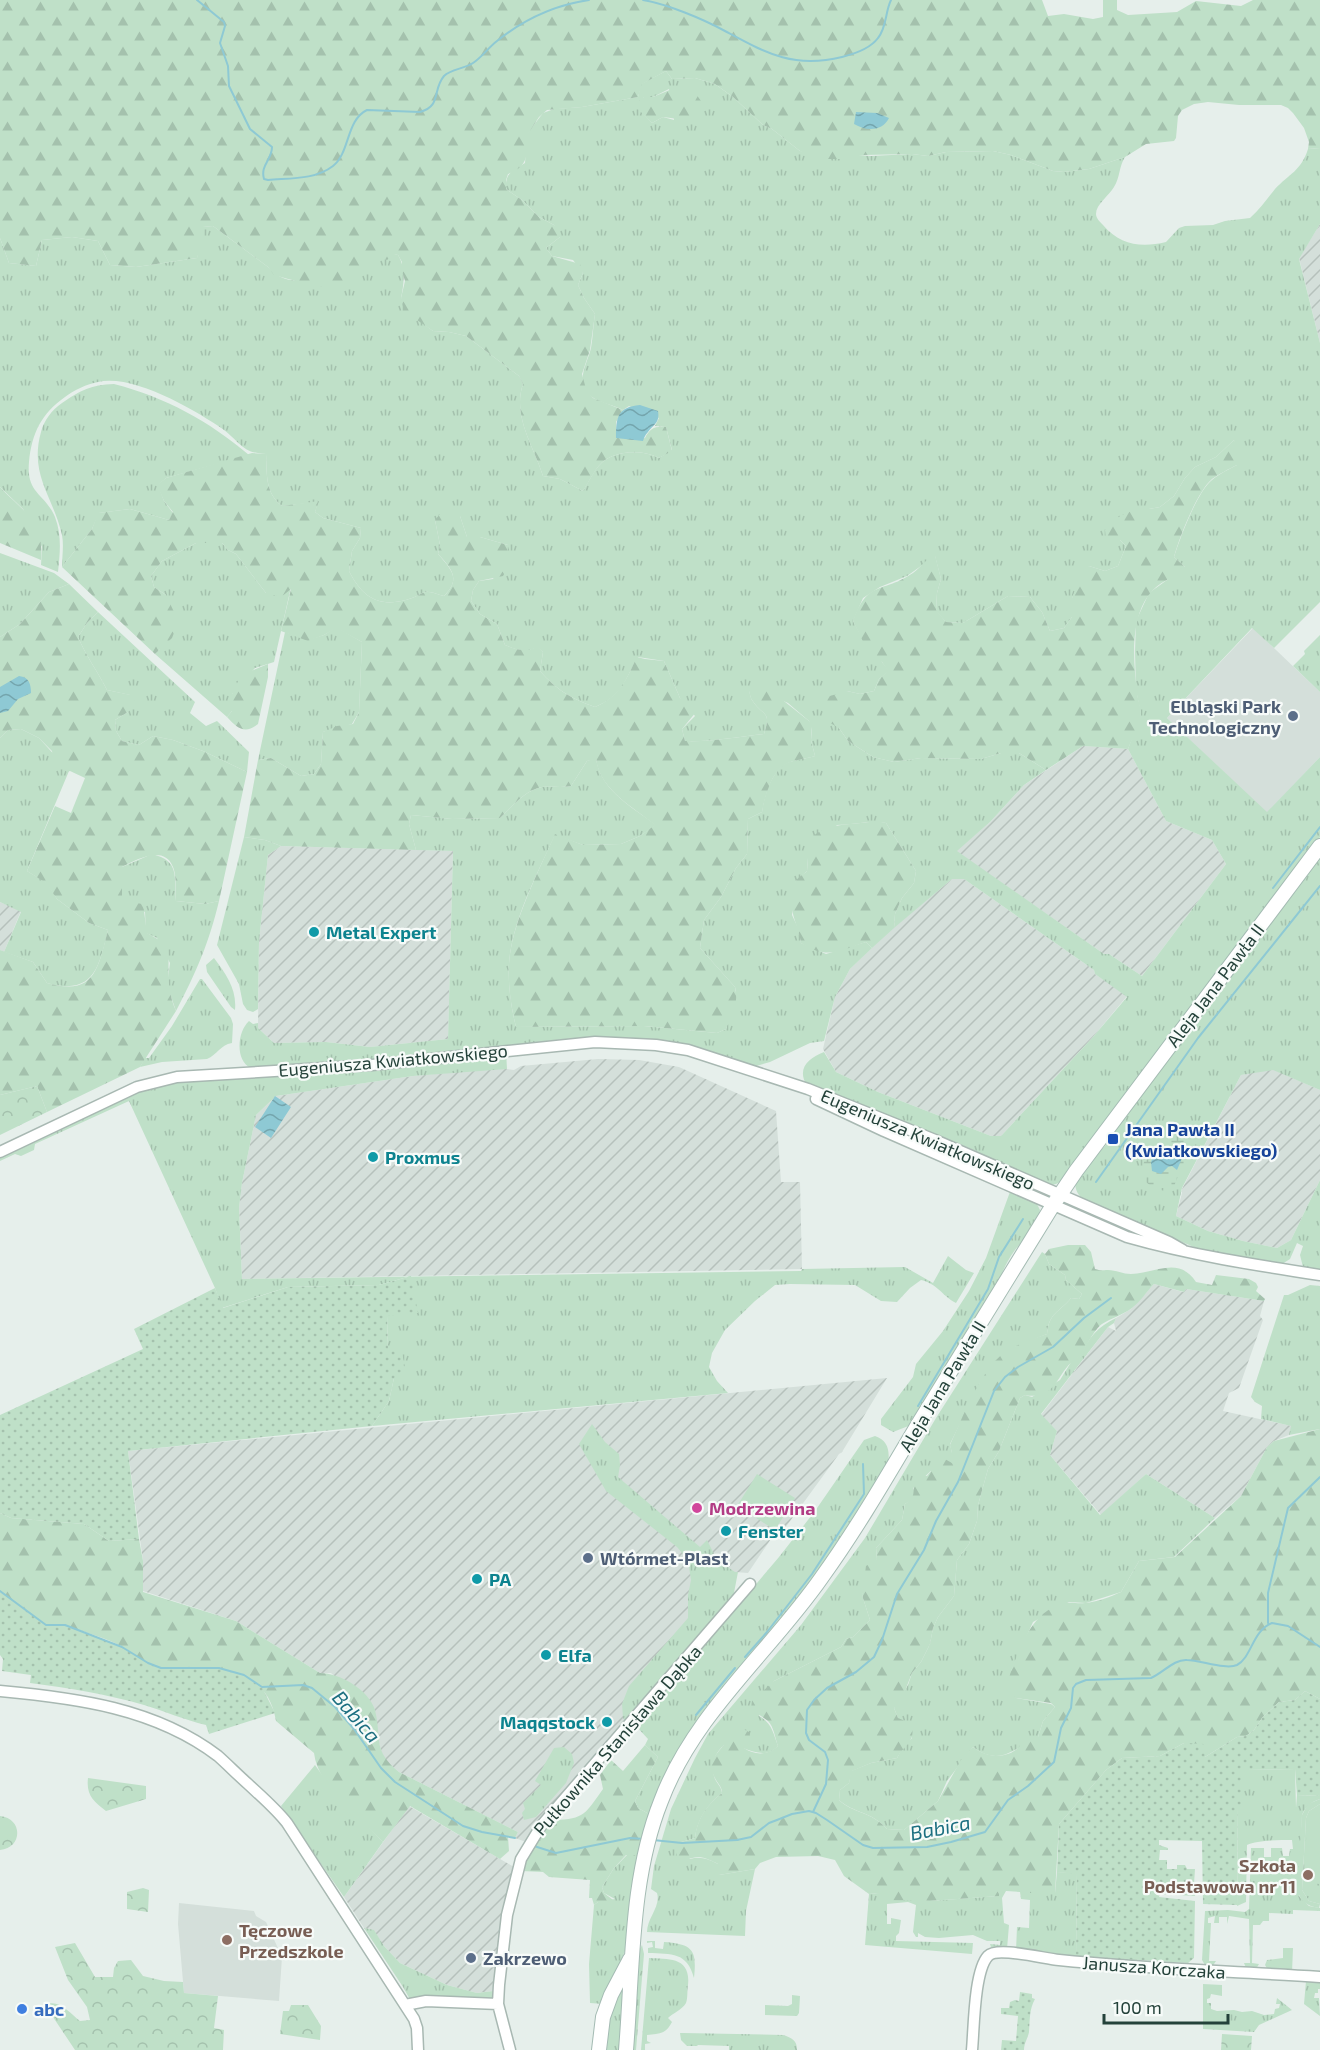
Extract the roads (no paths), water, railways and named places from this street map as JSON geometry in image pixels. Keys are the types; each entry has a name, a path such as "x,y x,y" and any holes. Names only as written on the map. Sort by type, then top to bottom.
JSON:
{"street":[{"name":"Aleja Jana Pawła II","path":"626,2050 639,1890 660,1801 686,1749 709,1716 797,1611 842,1549 1056,1200 1320,846"},
{"name":"Eugeniusza Kwiatkowskiego","path":"0,1152 137,1087 177,1077 372,1065 573,1043 632,1042 709,1056 796,1086 935,1140 1056,1200 1183,1250 1227,1260 1320,1275"},
{"name":"Pułkownika Stanisława Dąbka","path":"510,2050 498,2004 500,1974 507,1915 517,1868 524,1851 533,1836 750,1584"},
{"path":"0,1691 85,1701 129,1712 184,1735 217,1756 286,1821 405,2005 417,2028 418,2050"},
{"name":"Janusza Korczaka","path":"972,2050 978,1985 984,1963 990,1954 1006,1952 1069,1961 1320,1977"},
{"name":"Aleja Jana Pawła II","path":"599,2050 603,2017 611,1995 632,1955"},
{"path":"405,2005 426,2001 498,2004"}],"water":[{"path":"856,112 877,113 889,118 878,128 864,128 854,124"},
{"path":"640,405 658,411 656,423 643,441 616,438 619,415 627,408"},
{"path":"19,676 29,682 31,693 18,699 8,711 0,713 0,687"},
{"path":"275,1096 291,1107 271,1138 255,1127"},
{"path":"1179,1149 1186,1149 1177,1170 1172,1166 1161,1174 1152,1171 1151,1162 1160,1150 1170,1150 1171,1157 1174,1157"}],"waterway":[{"path":"197,0 224,22 220,43 228,66 229,86 250,129 272,147 263,174 264,179 268,180 302,178 326,171 343,153 355,121 367,110 420,112 427,109 434,102 440,81 444,76 473,63 518,26 552,10 589,0"},
{"path":"643,0 696,17 780,57 809,61 842,57 857,53 871,45 883,29 891,0"},
{"path":"1273,888 1320,827"},
{"path":"1096,1182 1198,1038 1320,886"},
{"path":"918,1406 988,1289 999,1257 1023,1219"},
{"path":"813,1812 826,1784 828,1760 825,1752 809,1740 806,1733 807,1710 827,1688 856,1672 874,1657 897,1594 924,1550 936,1521 958,1482 994,1391 1005,1377 1053,1347 1084,1318 1111,1298"},
{"path":"745,1657 812,1574 864,1494 863,1464"},
{"path":"1268,1623 1268,1593 1288,1508 1320,1477"},
{"name":"Babica","path":"0,1591 46,1625 65,1625 122,1647 161,1668 219,1668 244,1675 262,1687 303,1685 312,1688 335,1707 354,1729 381,1768 395,1782 463,1826 515,1838"},
{"name":"Babica","path":"653,1840 682,1843 737,1840 751,1837 769,1823 792,1814 809,1811 816,1813 863,1845 873,1848 927,1847 951,1842 985,1832 1008,1800 1028,1786 1054,1762 1061,1728 1071,1708 1073,1688 1076,1684 1086,1680 1151,1678 1182,1660 1226,1666 1237,1665 1246,1656 1260,1632 1272,1623 1288,1626 1320,1647"},
{"path":"696,1715 735,1668"},
{"name":"Babica","path":"534,1846 556,1853 630,1838 644,1839"}],"place":[{"name":"Elbląski Park Technologiczny","path":"1293,716"},
{"name":"Metal Expert","path":"314,932"},
{"name":"Jana Pawła II (Kwiatkowskiego)","path":"1113,1139"},
{"name":"Proxmus","path":"373,1157"},
{"name":"Modrzewina","path":"697,1508"},
{"name":"Fenster","path":"726,1531"},
{"name":"Wtórmet-Plast","path":"588,1558"},
{"name":"PA","path":"477,1579"},
{"name":"Elfa","path":"546,1655"},
{"name":"Maqqstock","path":"607,1722"},
{"name":"Szkoła Podstawowa nr 11","path":"1308,1875"},
{"name":"Tęczowe Przedszkole","path":"227,1940"},
{"name":"Zakrzewo","path":"471,1958"},
{"name":"abc","path":"22,2009"}]}
